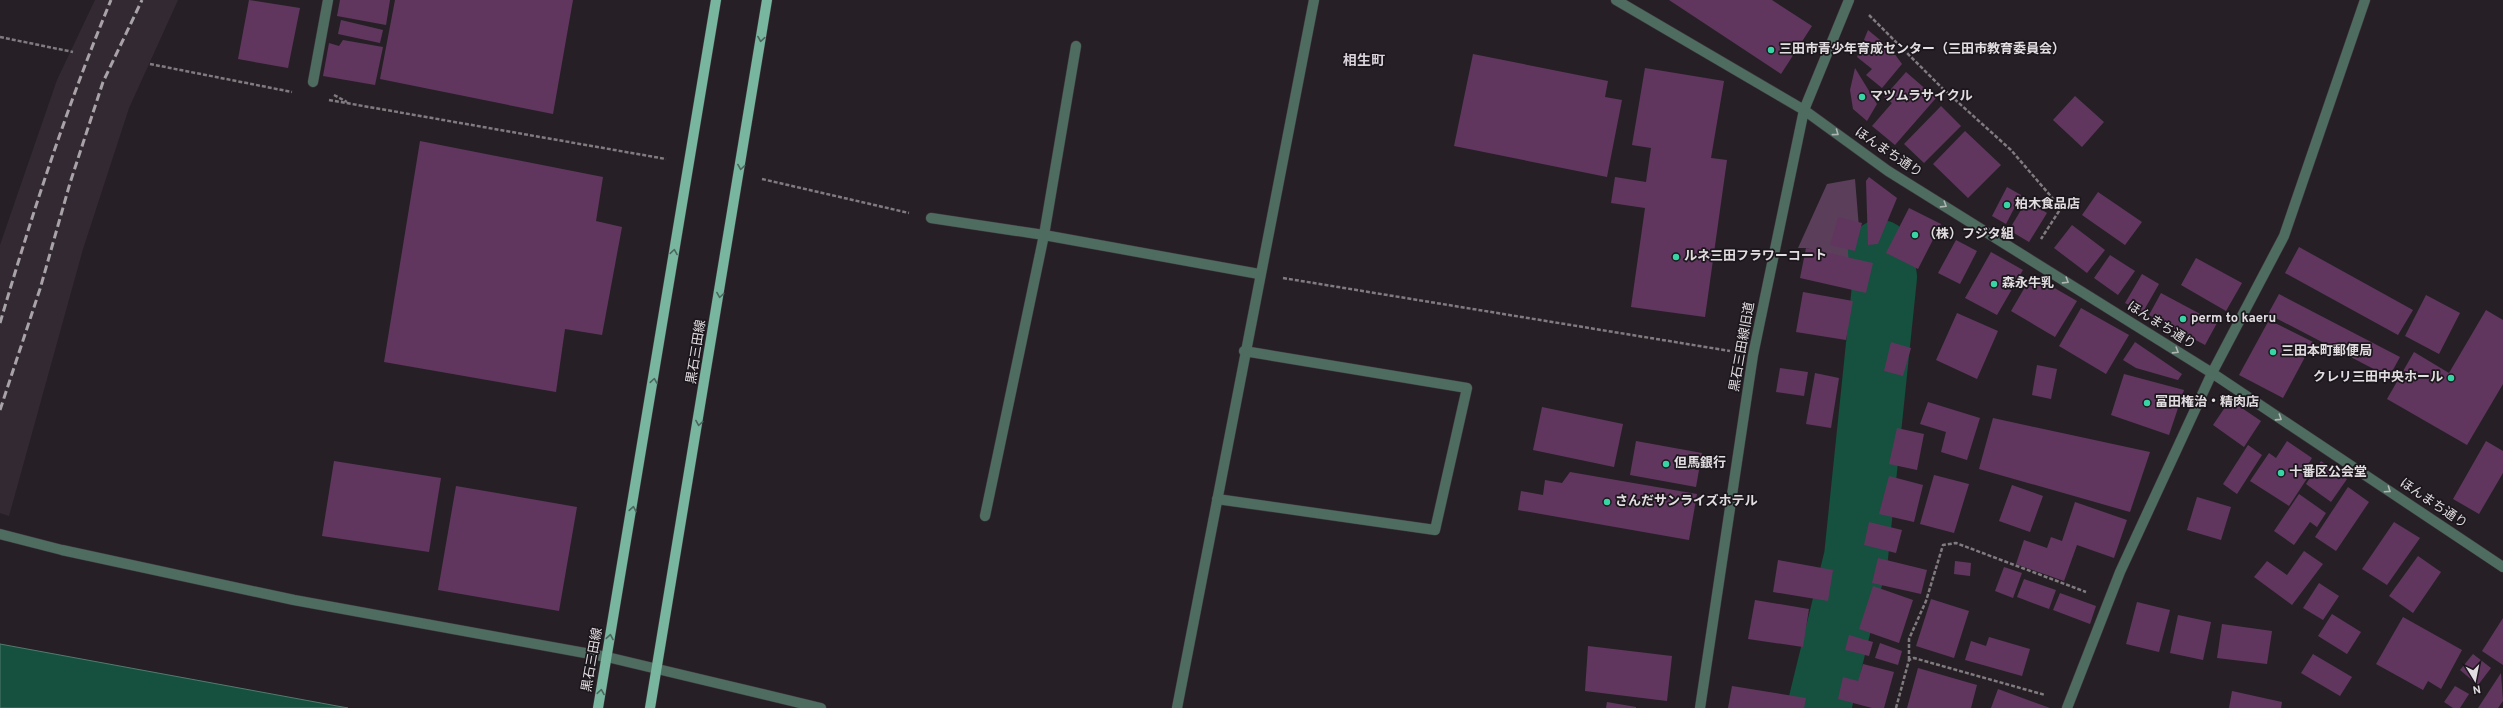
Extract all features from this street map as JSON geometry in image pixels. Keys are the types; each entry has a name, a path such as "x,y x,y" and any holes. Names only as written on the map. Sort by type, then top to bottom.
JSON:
{"main road":[{"name":"黒石三田線","path":"598,708 716,0"},
{"name":"黒石三田線","path":"650,708 658,668 740,174 767,0"}],"street":[{"path":"313,82 328,0"},
{"path":"1177,708 1244,351 1314,0"},
{"name":"ほんまち通り","path":"1616,0 1804,110 1888,171 2030,258 2212,373 2503,567"},
{"name":"黒石三田線旧道","path":"1700,708 1753,355 1804,110 1849,0"},
{"path":"2068,705 2109,600 2212,373 2284,236 2365,0"},
{"path":"985,516 1044,235 1076,46"},
{"path":"931,218 1044,235 1259,274"},
{"path":"1217,499 1435,530 1467,388 1244,351"},
{"path":"0,534 62,550 294,600 607,657 822,708"}],"path":[{"path":"1864,11 1934,80 2011,150 2061,208 2030,258"},
{"path":"0,37 73,52"},
{"path":"150,64 296,93"},
{"path":"326,99 688,163"},
{"path":"740,174 931,218"},
{"path":"1259,274 1753,355"},
{"path":"1896,708 1909,660 1909,639 1926,601 1943,545 1956,543 2109,600"},
{"path":"1909,660 1914,658 2068,705"}],"shaded area":[{"path":"95,0 178,0 129,108 83,249 9,516 0,513 0,245 57,80"},
{"path":"1855,179 1862,264 1806,248 1798,248 1827,184"},
{"path":"0,644 348,708 0,708"}],"building":[{"path":"249,0 300,8 288,68 238,59"},
{"path":"340,0 390,0 386,25 337,16"},
{"path":"395,0 573,0 553,114 380,79"},
{"name":"三田市青少年育成センター（三田市教育委員会）","path":"1669,0 1772,0 1812,26 1781,74"},
{"path":"341,20 383,30 380,43 338,34"},
{"path":"1868,30 1891,49 1902,64 1882,88 1866,75 1872,69 1857,57"},
{"path":"343,40 383,47 375,85 323,76 329,43 339,46"},
{"path":"1473,54 1608,81 1605,97 1622,100 1607,177 1454,146"},
{"name":"ルネ三田フラワーコート","path":"1645,68 1724,81 1711,158 1727,160 1705,317 1631,307 1645,208 1611,203 1615,177 1646,182 1651,148 1632,145"},
{"name":"マツムラサイクル","path":"1855,68 1877,104 1867,121 1853,109 1850,90"},
{"path":"1906,72 1936,98 1895,145 1872,126 1892,103 1884,97"},
{"path":"2075,96 2104,122 2082,147 2053,120"},
{"path":"1941,106 1961,126 1924,163 1904,144"},
{"path":"1965,131 2001,165 1968,198 1933,164"},
{"path":"420,141 603,177 596,221 622,227 602,335 565,329 556,392 384,362"},
{"path":"1869,177 1897,198 1878,244 1868,245 1866,181"},
{"name":"柏木食品店","path":"2007,187 2021,195 2006,224 1992,216"},
{"path":"2098,192 2142,222 2125,245 2082,215"},
{"path":"2027,200 2047,213 2029,242 2009,230"},
{"name":"（株）フジタ組","path":"1909,208 1941,224 1918,269 1886,253"},
{"path":"1838,217 1862,223 1855,251 1830,245"},
{"path":"2072,225 2105,250 2087,273 2054,248"},
{"path":"1956,240 1977,251 1960,284 1938,273"},
{"path":"2299,247 2413,310 2398,335 2285,273"},
{"path":"1806,248 1873,263 1866,293 1800,278"},
{"name":"森永牛乳","path":"1991,252 2023,270 1997,315 1965,298"},
{"path":"2110,255 2135,271 2118,295 2094,278"},
{"path":"2196,258 2242,283 2226,311 2181,285"},
{"path":"2142,274 2159,284 2143,312 2125,303"},
{"path":"2032,275 2077,301 2055,337 2011,311"},
{"path":"1803,292 1853,301 1846,340 1796,332"},
{"name":"perm to kaeru","path":"2161,293 2217,323 2205,345 2149,315"},
{"path":"2279,294 2400,357 2389,377 2268,314"},
{"path":"2426,295 2460,313 2439,354 2405,336"},
{"path":"2081,308 2129,335 2106,374 2059,346"},
{"name":"クレリ三田中央ホール","path":"2486,310 2503,320 2503,384 2467,445 2387,399 2414,352 2449,373"},
{"path":"1957,313 1998,331 1977,379 1936,360"},
{"path":"2269,320 2313,342 2283,398 2239,375"},
{"path":"1891,342 1911,348 1903,376 1884,371"},
{"path":"2135,342 2182,374 2178,380 2136,368 2123,360"},
{"path":"2037,365 2057,369 2051,399 2032,395"},
{"path":"1780,368 1808,372 1804,396 1776,392"},
{"path":"1815,373 1839,378 1831,428 1806,424"},
{"name":"冨田権治・精肉店","path":"2124,374 2184,390 2169,435 2111,415"},
{"path":"2230,400 2261,421 2244,447 2213,425"},
{"path":"1928,402 1980,418 1967,460 1941,452 1946,432 1920,424"},
{"path":"1542,407 1623,424 1614,467 1533,450"},
{"path":"1993,418 2150,452 2130,512 1979,469"},
{"path":"1897,428 1924,434 1917,470 1889,464"},
{"name":"但馬銀行","path":"1636,441 1702,453 1696,487 1630,475"},
{"name":"十番区公会堂","path":"2287,441 2312,458 2304,471 2310,474 2289,506 2250,481 2269,453 2276,458"},
{"path":"2486,441 2503,451 2503,473 2479,514 2453,499"},
{"path":"2248,445 2262,455 2237,494 2223,484"},
{"path":"334,461 441,478 429,552 322,536"},
{"path":"2321,461 2347,479 2331,502 2306,484"},
{"name":"さんだサンライズホテル","path":"1570,472 1697,494 1689,540 1518,510 1521,491 1543,495 1545,480 1562,483"},
{"path":"1934,475 1969,484 1954,533 1920,524"},
{"path":"1889,476 1923,485 1914,522 1879,514"},
{"path":"2012,485 2043,496 2030,532 1999,521"},
{"path":"456,486 577,507 559,611 438,590"},
{"path":"2348,487 2369,502 2336,551 2315,537"},
{"path":"2299,494 2326,513 2317,527 2310,522 2294,545 2274,531"},
{"path":"2197,497 2231,507 2221,540 2187,530"},
{"path":"2075,502 2127,520 2114,558 2077,545 2064,581 2016,564 2024,540 2047,548 2051,537 2062,541"},
{"path":"1869,522 1902,530 1896,553 1864,545"},
{"path":"2394,522 2420,538 2387,585 2362,569"},
{"path":"2304,551 2323,564 2292,605 2254,577 2267,561 2287,575"},
{"path":"2418,556 2441,572 2413,613 2389,596"},
{"path":"1878,558 1927,570 1921,594 1872,583"},
{"path":"1778,560 1833,570 1828,601 1773,592"},
{"path":"1955,561 1971,563 1970,576 1954,574"},
{"path":"2004,567 2022,573 2013,598 1995,591"},
{"path":"2024,579 2056,590 2049,609 2017,597"},
{"path":"2319,583 2339,596 2323,620 2303,608"},
{"path":"1873,586 1913,600 1899,643 1859,629"},
{"path":"2060,593 2096,606 2090,624 2053,610"},
{"path":"1931,599 1969,611 1954,658 1916,646"},
{"path":"1755,600 1809,609 1803,647 1748,639"},
{"path":"2137,602 2170,610 2159,652 2126,644"},
{"path":"2332,614 2361,632 2347,654 2318,636"},
{"path":"2178,615 2211,622 2203,660 2170,653"},
{"path":"2403,617 2462,650 2441,689 2428,681 2423,690 2376,664"},
{"path":"2503,618 2503,665 2482,651"},
{"path":"2222,624 2272,631 2267,664 2217,658"},
{"path":"1849,635 1873,642 1869,656 1845,650"},
{"path":"1989,637 2030,649 2022,676 1965,660 1971,641 1986,646"},
{"path":"1880,643 1902,651 1898,665 1875,658"},
{"path":"1588,646 1672,656 1667,701 1585,691"},
{"path":"2313,654 2352,677 2340,696 2301,673"},
{"path":"2473,654 2491,668 2478,685 2460,670"},
{"path":"1863,664 1894,672 1884,708 1872,708 1838,699 1843,677 1858,681"},
{"path":"1918,668 1977,685 1971,708 1907,708"},
{"path":"2501,673 2503,701 2498,708 2478,708"},
{"path":"1732,686 1806,698 1804,708 1728,708"},
{"path":"2455,686 2469,694 2460,708 2453,708 2444,702"},
{"path":"1998,689 2050,708 1991,708"},
{"path":"2232,691 2282,702 2281,708 2229,708"},
{"path":"1607,702 1636,707 1636,708 1606,708"}],"waterway":[{"path":"1819,708 1856,557 1885,277 1880,252"}],"railway":[{"path":"0,323 51,160 111,0"},
{"path":"0,410 40,289 70,183 103,82 142,0"}],"place":[{"name":"三田市青少年育成センター（三田市教育委員会）","path":"1771,50"},
{"name":"マツムラサイクル","path":"1862,97"},
{"name":"柏木食品店","path":"2007,205"},
{"name":"（株）フジタ組","path":"1915,235"},
{"name":"ルネ三田フラワーコート","path":"1676,257"},
{"name":"森永牛乳","path":"1994,284"},
{"name":"perm to kaeru","path":"2183,319"},
{"name":"三田本町郵便局","path":"2273,352"},
{"name":"クレリ三田中央ホール","path":"2451,378"},
{"name":"冨田権治・精肉店","path":"2147,403"},
{"name":"但馬銀行","path":"1666,464"},
{"name":"十番区公会堂","path":"2281,473"},
{"name":"さんだサンライズホテル","path":"1607,502"}],"district":[{"name":"相生町","path":"1364,61"}]}
